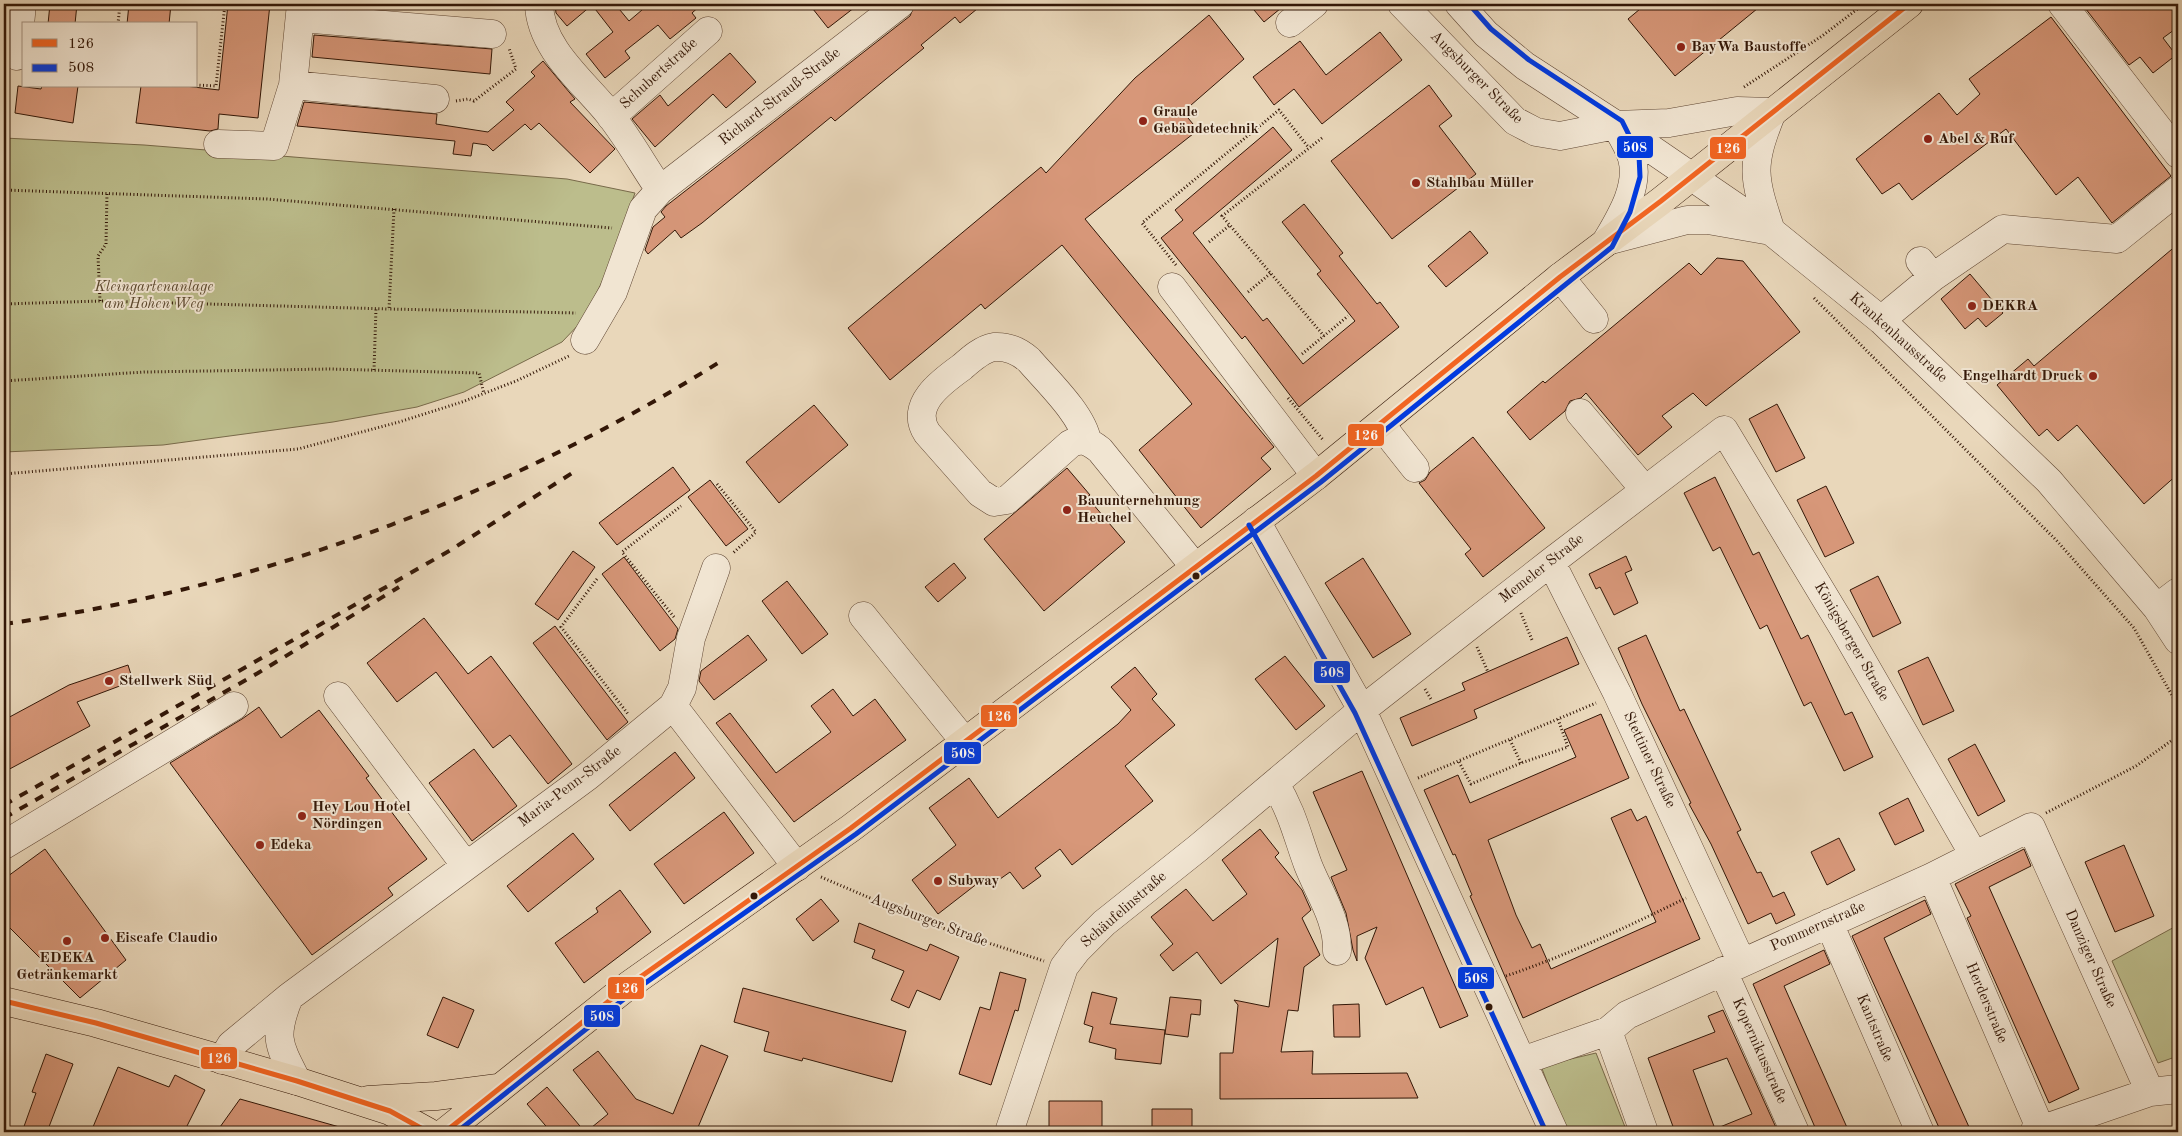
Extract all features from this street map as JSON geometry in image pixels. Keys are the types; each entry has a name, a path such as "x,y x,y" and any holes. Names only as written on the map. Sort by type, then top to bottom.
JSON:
{"main road":[{"path":"445,1132 629,985 797,866 965,742 1194,566 1316,476 1382,425 1560,277 1691,177 1909,4"},
{"path":"4,1001 96,1023 297,1080 390,1111 428,1132"},
{"path":"360,1100 436,1096 498,1088"},
{"path":"360,1100 376,1117 384,1132"}],"street":[{"path":"17,56 22,4"},
{"name":"Schubertstraße","path":"539,4 542,27 552,45 611,117 660,190"},
{"name":"Richard-Strauß-Straße","path":"660,190 900,4"},
{"path":"1290,23 1314,4"},
{"name":"Augsburger Straße","path":"1402,4 1515,120 1524,127 1548,135 1560,136 1616,125 1669,123 1737,111 1772,112"},
{"path":"1459,4 1486,34 1525,66 1616,125 1691,177"},
{"path":"2062,4 2178,154"},
{"path":"218,144 274,146 293,86 301,11 500,38"},
{"name":"Schubertstraße","path":"611,117 708,31"},
{"path":"293,86 435,98"},
{"path":"1606,242 1687,220 1708,220 1771,231 1758,192 1755,169 1761,138 1772,112"},
{"path":"1606,242 1624,209 1633,176 1632,158 1616,125"},
{"name":"Krankenhausstraße","path":"1691,177 1771,231 1881,320 2050,482 2168,600 2178,640"},
{"path":"592,329 613,292 632,233 643,209 660,190"},
{"path":"1881,320 1926,269 2003,229 2117,239 2178,190"},
{"path":"1560,277 1594,319"},
{"path":"1178,280 1316,476"},
{"path":"1087,442 1086,434 1077,418 1029,360 1020,353 1002,347 984,350 947,378 927,398 922,414 923,427 927,434 980,493 994,502 1007,500 1070,444 1083,440 1087,442 1100,450 1194,566"},
{"path":"1580,413 1645,490"},
{"path":"1382,425 1415,468"},
{"name":"Memeler Straße","path":"1362,710 1724,430"},
{"name":"Königsberger Straße","path":"1724,430 1844,629 1974,855"},
{"path":"1256,521 1362,710 1398,785 1554,1132"},
{"name":"Stettiner Straße","path":"1551,562 1617,693 1708,888 1732,966"},
{"name":"Maria-Penn-Straße","path":"222,1060 231,1045 296,984 466,866 588,776 673,706 682,688 691,638 716,568"},
{"path":"862,616 965,742"},
{"path":"338,696 466,866"},
{"path":"4,845 234,706"},
{"path":"673,706 797,866"},
{"name":"Schäufelinstraße","path":"1009,1132 1064,967 1077,950 1104,923 1275,784 1362,710"},
{"path":"1275,784 1290,808 1308,865 1338,933 1337,951"},
{"name":"Pommernstraße","path":"1608,1031 1627,1015 1932,877 2031,827"},
{"name":"Danziger Straße","path":"2031,827 2150,1092"},
{"name":"Herderstraße","path":"1932,877 2038,1131"},
{"name":"Kantstraße","path":"1829,923 1920,1132"},
{"name":"Kopernikusstraße","path":"1732,966 1795,1132"},
{"path":"296,984 280,1019 278,1034 283,1052 297,1080"},
{"path":"1519,1054 1608,1031 1644,1132"},
{"path":"2038,1131 2150,1092 2178,1090"}],"path":[{"path":"118,22 120,4"},
{"path":"198,85 216,86 225,4"},
{"path":"1736,91 1754,83 1864,4"},
{"path":"435,98 457,101 468,98 474,101 516,69 500,38"},
{"path":"1178,280 1142,223 1279,110 1308,148"},
{"path":"1322,138 1222,216 1324,336"},
{"path":"4,190 268,199 562,222 618,229 632,233"},
{"path":"100,301 98,256 106,244 108,193"},
{"path":"389,308 394,209"},
{"path":"1209,242 1230,226"},
{"path":"1248,292 1271,273"},
{"path":"1809,293 2057,541 2134,628 2178,706"},
{"path":"4,304 100,301 582,313 592,329 570,356 484,394 399,422 298,449 4,474"},
{"path":"374,370 376,308"},
{"path":"1302,354 1348,316"},
{"path":"4,381 144,372 374,370 479,372 484,394"},
{"path":"1282,391 1338,458"},
{"path":"716,568 756,532 717,484"},
{"path":"681,506 622,552 691,638"},
{"path":"597,579 562,627 641,732"},
{"path":"1398,785 1459,762 1617,693"},
{"path":"1459,762 1471,784 1520,763 1568,747 1558,719"},
{"path":"2031,827 2043,814 2136,766 2178,736"},
{"path":"1510,740 1520,763"},
{"name":"Augsburger Straße","path":"797,866 934,926 1064,967"},
{"path":"1487,983 1539,965 1708,888"}],"green space":[{"name":"Kleingartenanlage am Hohen Weg","path":"4,138 144,145 567,179 635,193 605,276 583,320 562,342 464,392 417,407 333,422 163,445 4,452"},
{"path":"2178,925 2178,1056 2158,1063 2112,961"},
{"path":"1596,1053 1627,1132 1566,1132 1541,1066"}],"building":[{"path":"50,4 77,4 75,22 48,22"},
{"path":"129,4 171,4 169,22 127,22"},
{"path":"228,4 270,4 258,118 219,114 218,129 210,131 136,123 141,88 198,88 219,90"},
{"path":"555,4 615,4 629,21 649,4 702,4 692,13 696,18 670,39 658,25 625,51 630,58 605,78 586,54 613,32 592,5 567,26 556,13"},
{"path":"809,4 859,4 828,28"},
{"path":"915,4 983,4 960,23 955,17 921,45 924,48 835,121 831,117 702,223 681,238 675,230 648,254 645,250 653,227 665,217 661,212 666,206 910,16"},
{"path":"1249,4 1286,4 1264,22"},
{"name":"BayWa Baustoffe","path":"1646,4 1763,4 1675,76 1628,19"},
{"path":"2082,4 2178,4 2178,27 2163,38 2176,55 2153,73 2140,57 2129,65"},
{"path":"1209,15 1244,59 1183,112 1198,130 1085,219 1274,447 1261,458 1271,469 1201,528 1139,450 1192,404 1062,245 985,309 981,304 890,380 848,328 1041,167 1046,173 1135,78"},
{"path":"2051,17 2171,176 2112,223 2078,177 2056,195 2006,129 1912,200 1899,183 1882,194 1856,159 1939,93 1957,115 1980,94 1969,79"},
{"path":"1380,32 1402,60 1322,124 1294,89 1274,105 1253,77 1300,41 1326,75"},
{"path":"314,35 492,49 490,74 312,57"},
{"path":"730,53 756,82 726,108 713,94 655,147 632,119 660,95 668,106"},
{"path":"543,61 575,99 570,102 615,149 590,173 539,123 531,130 525,124 493,151 487,145 473,143 471,156 453,154 455,141 297,126 304,102 437,114 436,124 488,132 514,110 506,102 535,76 531,72"},
{"path":"1429,85 1452,116 1439,126 1476,174 1392,239 1331,161"},
{"path":"18,86 41,89 78,88 73,123 15,113"},
{"path":"1273,127 1292,150 1193,233 1263,321 1267,318 1303,364 1355,321 1317,274 1321,271 1282,222 1304,204 1343,253 1339,256 1377,304 1380,302 1399,327 1299,407 1245,336 1242,339 1161,238 1183,220 1175,210"},
{"path":"1470,231 1488,253 1446,287 1428,266"},
{"name":"Engelhardt Druck","path":"2178,244 2178,474 2144,504 2077,425 2058,441 2047,429 2039,436 1997,385 2028,359 2034,366"},
{"path":"1717,258 1743,261 1800,332 1706,406 1693,393 1662,416 1672,427 1638,455 1586,393 1581,398 1570,401 1565,411 1530,440 1507,412 1543,381 1545,383 1689,263 1701,275"},
{"name":"DEKRA","path":"1970,274 2003,313 1986,327 1978,318 1965,329 1941,299"},
{"path":"1777,404 1805,458 1776,472 1749,419"},
{"path":"814,405 848,445 779,503 746,462"},
{"path":"1473,437 1545,528 1483,577 1465,554 1471,549 1419,483 1425,480 1430,472"},
{"path":"673,467 690,490 617,545 599,523"},
{"path":"1067,468 1090,495 1087,497 1125,542 1044,611 984,539"},
{"path":"1715,477 1753,555 1759,552 1801,639 1808,635 1845,715 1852,712 1873,757 1844,771 1811,702 1804,706 1767,625 1760,629 1720,547 1713,551 1684,493"},
{"path":"710,480 748,529 726,546 688,497"},
{"path":"1826,486 1854,543 1825,557 1797,500"},
{"path":"573,551 595,567 558,620 535,604"},
{"path":"1626,556 1632,570 1625,573 1638,603 1614,615 1600,587 1596,589 1589,574"},
{"path":"624,557 678,629 675,639 660,651 602,574"},
{"path":"1363,558 1411,634 1373,658 1325,583"},
{"path":"954,563 966,578 938,602 925,587"},
{"path":"1878,576 1901,623 1873,637 1850,590"},
{"path":"787,581 828,634 802,654 762,601"},
{"path":"424,618 468,674 491,656 572,764 548,784 510,735 493,748 436,672 397,702 367,663"},
{"path":"555,626 628,722 607,740 533,643"},
{"path":"748,635 767,660 714,700 699,681 701,671"},
{"path":"1646,635 1680,711 1684,709 1741,830 1737,832 1757,873 1761,872 1773,897 1784,892 1795,915 1776,924 1771,913 1748,924 1711,844 1689,804 1691,803 1642,704 1618,648"},
{"path":"1567,637 1579,664 1474,710 1477,718 1412,746 1400,718 1465,690 1462,683"},
{"path":"1285,656 1325,706 1296,730 1255,679"},
{"path":"1928,657 1954,711 1923,725 1898,671"},
{"path":"128,665 133,681 77,702 90,726 4,772 4,720 69,685"},
{"path":"1135,667 1157,694 1152,699 1175,725 1125,766 1153,801 1072,865 1060,849 1035,868 1041,876 1023,889 1010,872 993,884 987,876 938,914 912,880 956,845 929,808 969,778 998,818 1118,724 1131,710 1111,687"},
{"path":"833,689 853,716 875,699 906,740 794,822 716,723 730,713 776,773 831,732 811,706"},
{"path":"259,707 281,738 319,710 369,776 366,778 427,859 388,888 393,895 312,955 170,763"},
{"path":"1601,714 1629,778 1488,840 1516,915 1532,948 1540,944 1551,969 1656,922 1611,818 1631,809 1637,821 1646,816 1700,939 1523,1018 1470,896 1472,895 1455,854 1453,855 1424,790 1458,775 1470,803 1576,757 1564,730"},
{"path":"1975,744 2005,801 1978,816 1948,759"},
{"path":"474,749 517,806 472,841 429,783"},
{"path":"675,752 695,778 630,831 609,805"},
{"path":"1362,771 1468,1016 1440,1028 1423,987 1386,1005 1365,958 1377,927 1357,936 1357,961 1353,950 1346,913 1331,877 1347,870 1313,792"},
{"path":"1908,798 1924,831 1895,845 1879,813"},
{"path":"724,812 754,853 684,904 654,864"},
{"path":"1260,829 1279,853 1275,857 1302,890 1311,910 1302,918 1320,955 1304,967 1298,1011 1288,1010 1281,1052 1313,1051 1312,1074 1407,1073 1418,1098 1220,1099 1220,1053 1233,1053 1238,1005 1234,1000 1269,1007 1278,938 1221,984 1197,952 1173,971 1160,955 1173,944 1151,917 1186,889 1213,921 1247,894 1222,860"},
{"path":"573,833 594,859 528,912 507,886"},
{"path":"1839,838 1855,870 1827,885 1811,852"},
{"path":"2124,845 2154,916 2115,932 2085,862"},
{"name":"EDEKA Getränkemarkt","path":"45,849 126,960 80,998 4,922 4,879"},
{"path":"2024,849 2031,866 1989,887 2079,1089 2049,1103 1967,918 1971,916 1955,884"},
{"path":"620,890 651,932 584,983 555,943 598,912 596,908"},
{"path":"821,899 839,921 813,941 796,919"},
{"path":"1925,900 1931,914 1884,938 1969,1127 1958,1132 1941,1132 1852,936"},
{"path":"859,923 927,951 930,944 959,957 940,1000 917,990 909,1008 891,1000 904,971 872,958 875,950 854,942"},
{"path":"1824,950 1830,964 1784,986 1849,1132 1817,1132 1753,984"},
{"path":"1000,972 1026,979 1018,1011 1015,1010 991,1085 959,1074 980,1007 990,1010"},
{"path":"743,988 906,1031 892,1082 803,1058 802,1061 764,1051 769,1032 734,1022"},
{"path":"1092,992 1117,998 1110,1024 1165,1030 1161,1064 1115,1059 1116,1049 1089,1042 1093,1027 1084,1024"},
{"path":"443,997 474,1010 458,1048 427,1035"},
{"path":"1170,997 1201,1000 1200,1015 1191,1014 1188,1037 1165,1034"},
{"path":"1359,1004 1360,1037 1334,1037 1333,1005"},
{"path":"1723,1010 1778,1132 1675,1132 1648,1058 1715,1032 1708,1016","holes":["1727,1058 1752,1114 1715,1129 1693,1070"]},
{"path":"701,1045 728,1056 696,1132 639,1132 627,1127 620,1132 586,1132 608,1114 573,1070 598,1051 636,1099 673,1114"},
{"path":"46,1054 73,1064 47,1132 22,1132 36,1093 32,1092"},
{"path":"118,1067 169,1087 175,1075 205,1090 184,1132 106,1132 93,1127"},
{"path":"547,1087 585,1132 551,1132 527,1104"},
{"path":"240,1099 343,1128 343,1132 239,1132 220,1127"},
{"path":"1049,1101 1102,1101 1102,1132 1049,1132"},
{"path":"1152,1109 1192,1109 1192,1132 1152,1132"}],"railway":[{"path":"4,624 98,608 191,587 284,562 374,531 464,496 551,456 636,412 718,363"},
{"path":"4,805 449,551 577,470"},
{"path":"4,818 258,673 399,587"}],"transit line":[{"name":"508","path":"457,1132 634,991 856,834 1321,482 1612,247 1630,212 1640,177 1639,155 1622,121 1529,60 1491,29 1469,4"},
{"name":"126","path":"445,1132 629,985 851,828 1316,476 1560,277 1661,201 1909,4"},
{"name":"508","path":"1249,525 1355,713 1546,1132"},
{"name":"126","path":"4,1001 96,1023 297,1081 390,1111 428,1132"}],"place":[{"name":"BayWa Baustoffe","path":"1681,47"},
{"name":"Graule Gebäudetechnik","path":"1143,121"},
{"name":"Abel & Ruf","path":"1928,139"},
{"name":"Stahlbau Müller","path":"1416,183"},
{"name":"DEKRA","path":"1972,306"},
{"name":"Engelhardt Druck","path":"2093,376"},
{"name":"Bauunternehmung Heuchel","path":"1067,510"},
{"name":"Stellwerk Süd","path":"109,681"},
{"name":"Hey Lou Hotel Nördingen","path":"302,816"},
{"name":"Edeka","path":"260,845"},
{"name":"Subway","path":"938,881"},
{"name":"Eiscafe Claudio","path":"105,938"},
{"name":"EDEKA Getränkemarkt","path":"67,941"}]}
